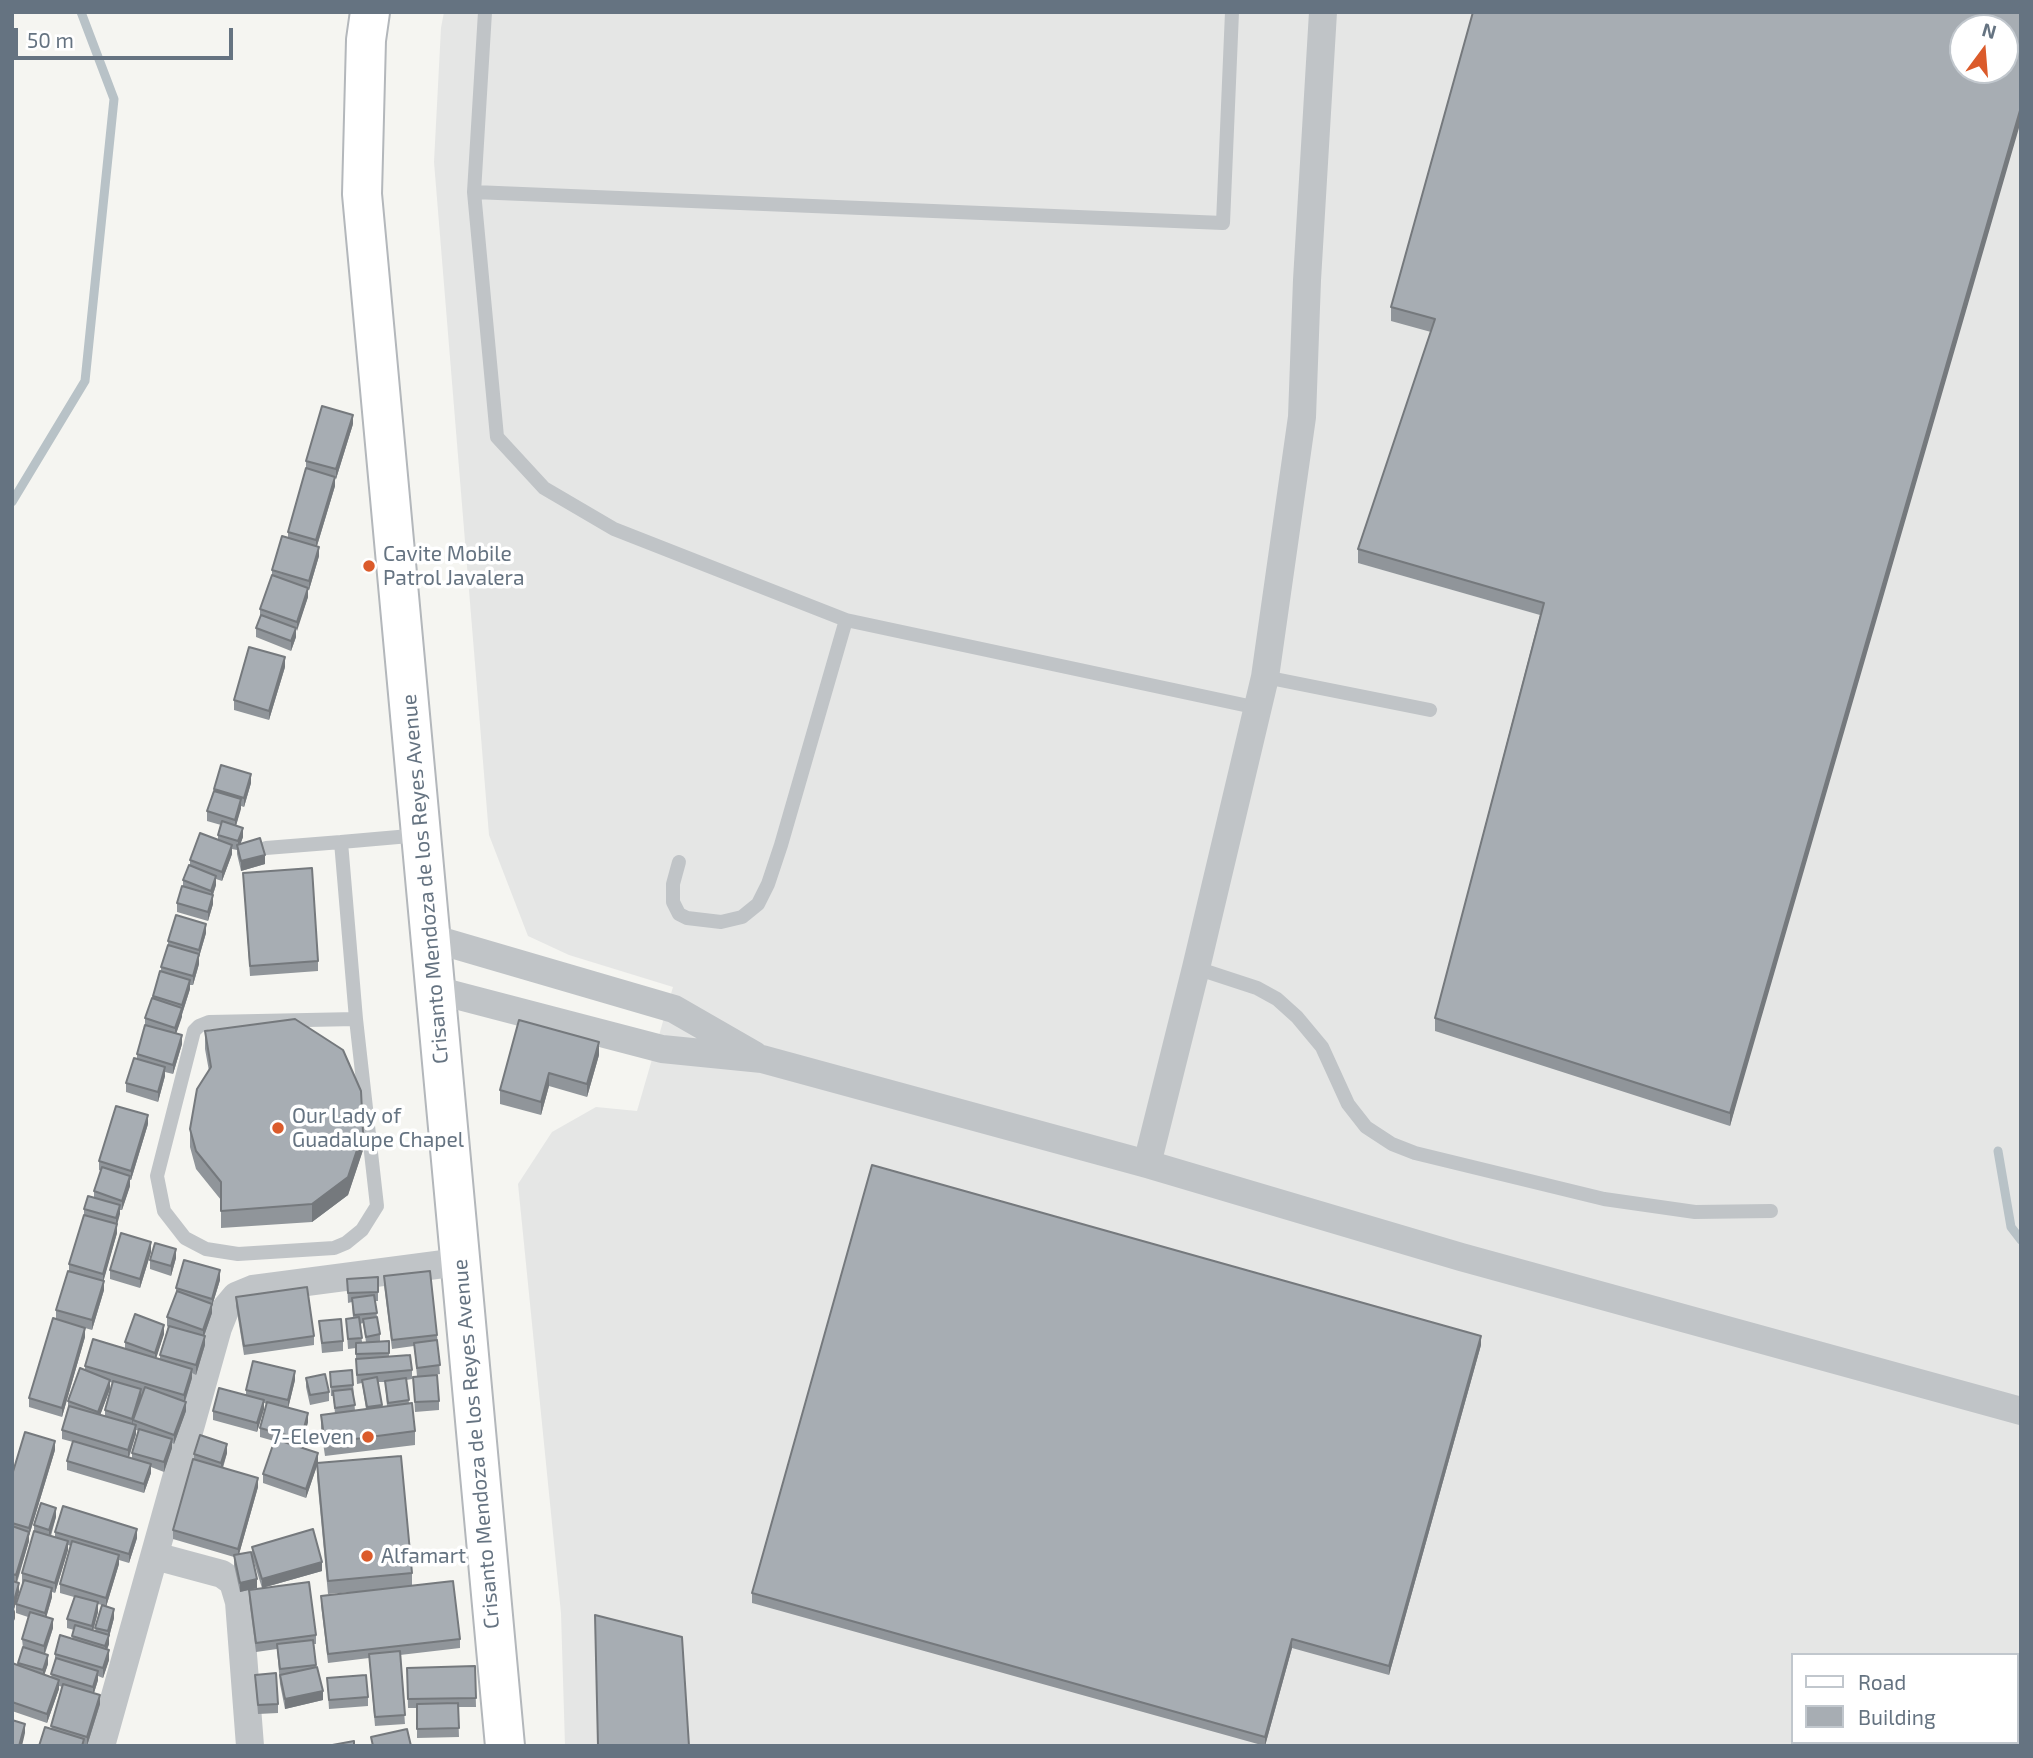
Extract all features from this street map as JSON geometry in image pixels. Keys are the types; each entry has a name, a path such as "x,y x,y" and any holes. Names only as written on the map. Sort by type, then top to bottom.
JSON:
{"main road":[{"name":"Crisanto Mendoza de los Reyes Avenue","path":"370,12 366,40 362,194 505,1746"}],"street":[{"path":"1147,1164 1265,677 1302,417 1307,280 1323,12"},
{"path":"431,938 674,1009 762,1059"},
{"path":"436,990 662,1049 762,1059 1147,1164 1461,1257 2021,1411"},
{"path":"101,1746 226,1307 236,1296 253,1289 459,1262"},
{"path":"155,1556 222,1574 233,1582 239,1602 250,1746"}],"lane":[{"path":"485,12 474,192 497,437 544,488 614,529 846,620 1258,708"},
{"path":"474,192 1223,223 1232,12"},
{"path":"679,862 673,884 673,902 679,914 687,918 721,922 741,917 758,904 781,845 846,620"},
{"path":"1265,677 1430,710"},
{"path":"266,848 421,835"},
{"path":"341,842 356,1019 377,1206 362,1230 346,1243 334,1248 238,1254 206,1249 185,1238 164,1210 157,1175 191,1039 199,1026 209,1022 356,1019"},
{"path":"1196,968 1257,988 1277,999 1297,1017 1322,1047 1348,1104 1366,1127 1391,1144 1415,1153 1604,1199 1695,1212 1771,1211"}],"shaded area":[{"path":"444,12 2021,12 2021,1746 565,1746 561,1613 518,1184 552,1132 596,1107 637,1111 673,987 569,955 528,936 489,835 434,162"}],"building":[{"path":"1473,12 2021,12 2021,107 1730,1113 1435,1018 1544,603 1358,549 1435,319 1391,307"},
{"path":"322,406 353,415 336,469 306,461"},
{"path":"306,468 335,477 316,540 288,532"},
{"path":"282,536 319,547 309,581 272,570"},
{"path":"272,575 308,588 297,622 260,609"},
{"path":"261,615 296,628 291,641 256,628"},
{"path":"249,647 285,657 269,711 234,700"},
{"path":"221,765 251,774 244,798 214,789"},
{"path":"214,791 241,799 235,820 207,811"},
{"path":"222,821 243,828 238,841 218,835"},
{"path":"200,833 232,845 222,872 190,860"},
{"path":"260,838 265,855 241,861 237,845"},
{"path":"189,865 216,876 211,891 183,880"},
{"path":"312,868 318,961 250,966 243,873"},
{"path":"182,886 213,895 208,912 177,903"},
{"path":"176,915 206,924 199,950 168,941"},
{"path":"168,945 199,954 193,976 161,967"},
{"path":"160,971 190,980 182,1005 153,996"},
{"path":"152,998 182,1008 175,1028 145,1018"},
{"name":"Our Lady of Guadalupe Chapel","path":"295,1019 343,1050 361,1091 363,1132 348,1177 312,1204 221,1211 221,1182 196,1151 190,1129 197,1089 211,1067 205,1031"},
{"path":"519,1020 599,1042 587,1084 549,1073 541,1102 500,1090"},
{"path":"145,1025 182,1035 173,1065 137,1054"},
{"path":"134,1058 165,1067 158,1092 126,1083"},
{"path":"116,1106 148,1115 131,1171 99,1161"},
{"path":"872,1165 1481,1336 1389,1666 1292,1639 1265,1737 752,1593"},
{"path":"102,1167 130,1176 122,1201 94,1191"},
{"path":"88,1196 120,1205 116,1218 84,1209"},
{"path":"84,1215 117,1224 103,1274 69,1264"},
{"path":"121,1233 151,1242 140,1279 110,1270"},
{"path":"155,1243 176,1249 171,1266 150,1260"},
{"path":"184,1260 220,1270 212,1299 176,1288"},
{"path":"68,1271 104,1281 92,1320 56,1310"},
{"path":"430,1271 437,1335 392,1340 384,1276"},
{"path":"378,1277 378,1292 348,1293 347,1279"},
{"path":"307,1287 314,1336 244,1346 236,1297"},
{"path":"177,1291 212,1304 203,1330 167,1317"},
{"path":"374,1295 377,1313 354,1315 352,1298"},
{"path":"135,1314 164,1325 155,1353 125,1342"},
{"path":"359,1317 362,1338 348,1339 346,1319"},
{"path":"377,1317 380,1334 366,1337 363,1319"},
{"path":"53,1318 85,1328 62,1408 29,1398"},
{"path":"341,1319 343,1341 322,1343 319,1321"},
{"path":"169,1326 205,1336 196,1365 160,1355"},
{"path":"93,1339 192,1369 184,1395 85,1366"},
{"path":"437,1340 440,1365 417,1368 414,1343"},
{"path":"389,1341 389,1353 356,1354 356,1343"},
{"path":"410,1355 412,1370 357,1375 356,1359"},
{"path":"253,1361 295,1371 288,1400 246,1390"},
{"path":"80,1368 110,1380 98,1412 68,1401"},
{"path":"352,1370 353,1385 331,1387 330,1372"},
{"path":"325,1374 329,1392 310,1395 306,1378"},
{"path":"437,1375 439,1401 415,1402 413,1377"},
{"path":"377,1377 382,1405 367,1407 362,1380"},
{"path":"406,1378 409,1400 388,1403 385,1381"},
{"path":"113,1381 141,1389 132,1419 105,1410"},
{"path":"145,1387 186,1402 174,1435 133,1420"},
{"path":"219,1388 264,1400 257,1423 213,1411"},
{"path":"352,1389 355,1405 335,1408 333,1391"},
{"path":"267,1402 308,1413 301,1439 260,1428"},
{"path":"412,1403 415,1431 325,1443 321,1415"},
{"path":"69,1406 136,1425 128,1450 62,1430"},
{"path":"139,1429 172,1439 164,1462 132,1453"},
{"path":"25,1432 55,1441 29,1528 12,1523 12,1475"},
{"path":"200,1435 227,1444 221,1463 194,1454"},
{"path":"275,1439 318,1453 306,1489 263,1474"},
{"path":"73,1441 151,1464 144,1484 67,1461"},
{"name":"Alfamart","path":"401,1456 412,1573 328,1581 317,1463"},
{"path":"193,1459 258,1478 238,1549 173,1530"},
{"path":"41,1503 56,1508 49,1530 34,1525"},
{"path":"63,1506 137,1529 129,1554 55,1532"},
{"path":"12,1526 29,1532 16,1575 12,1574"},
{"path":"313,1529 322,1562 262,1579 252,1547"},
{"path":"34,1531 68,1541 55,1583 22,1573"},
{"path":"72,1541 119,1555 106,1598 60,1584"},
{"path":"251,1552 257,1579 240,1583 234,1555"},
{"path":"24,1580 52,1588 45,1613 16,1604"},
{"path":"12,1581 19,1583 13,1604 12,1604"},
{"path":"453,1581 460,1639 328,1654 321,1596"},
{"path":"309,1582 316,1635 256,1643 249,1590"},
{"path":"75,1596 98,1602 92,1626 67,1619"},
{"path":"102,1605 114,1609 108,1631 95,1628"},
{"path":"30,1612 53,1619 44,1646 22,1639"},
{"path":"595,1615 682,1637 689,1746 598,1746"},
{"path":"75,1625 109,1635 105,1646 72,1636"},
{"path":"60,1635 109,1650 103,1668 55,1654"},
{"path":"313,1640 316,1665 280,1669 277,1644"},
{"path":"23,1647 48,1655 43,1670 18,1663"},
{"path":"400,1651 405,1715 375,1717 369,1654"},
{"path":"56,1658 98,1671 93,1687 51,1674"},
{"path":"12,1663 59,1680 47,1714 12,1702"},
{"path":"475,1666 476,1698 408,1699 407,1668"},
{"path":"317,1667 323,1691 285,1699 280,1675"},
{"path":"276,1673 278,1704 258,1705 255,1675"},
{"path":"366,1675 368,1697 329,1700 327,1678"},
{"path":"63,1684 100,1695 87,1737 51,1726"},
{"path":"458,1703 459,1728 417,1729 417,1704"},
{"path":"12,1720 25,1724 19,1746 12,1746"},
{"path":"45,1727 84,1739 82,1746 39,1746"},
{"path":"407,1729 411,1746 373,1746 371,1737"},
{"path":"354,1741 354,1746 327,1746"}],"waterway":[{"path":"12,502 85,381 114,99 81,12"},
{"path":"1998,1151 2011,1227 2021,1240"}],"place":[{"name":"Cavite Mobile Patrol Javalera","path":"369,566"},
{"name":"Our Lady of Guadalupe Chapel","path":"278,1128"},
{"name":"7-Eleven","path":"368,1437"},
{"name":"Alfamart","path":"367,1556"}]}
